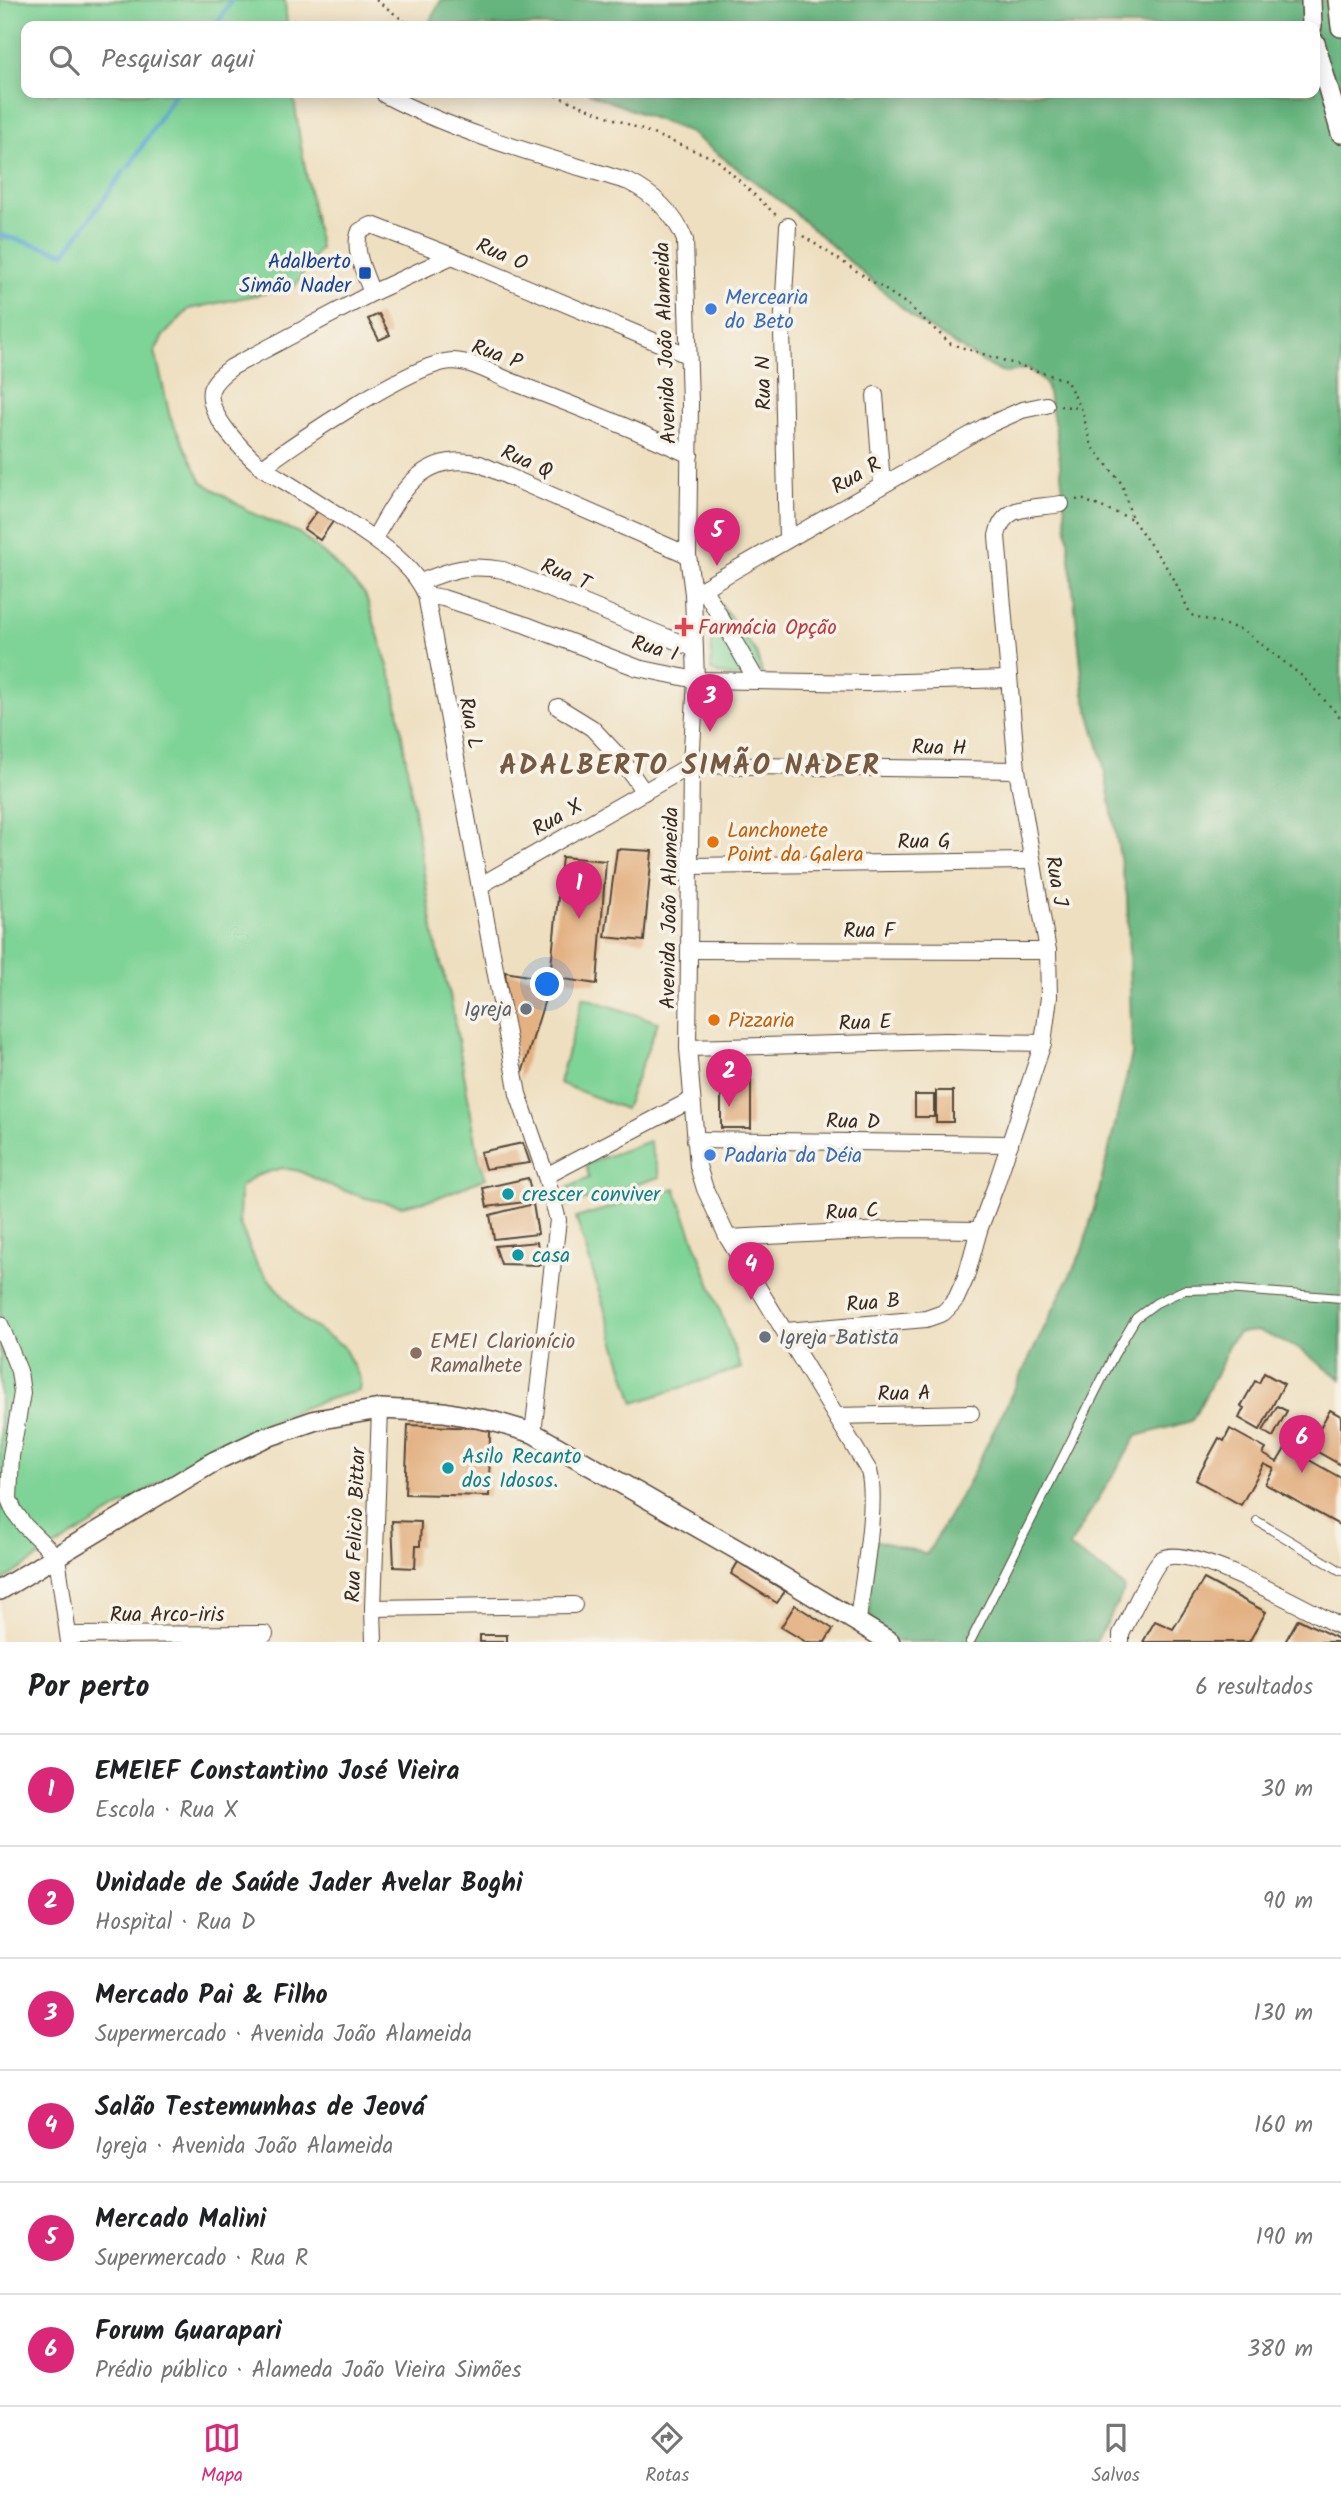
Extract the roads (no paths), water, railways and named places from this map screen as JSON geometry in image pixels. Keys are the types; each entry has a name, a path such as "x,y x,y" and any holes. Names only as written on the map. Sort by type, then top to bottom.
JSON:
{"street":[{"path":"1311,0 1312,21"},
{"path":"1338,0 1341,27"},
{"path":"1320,60 1341,133"},
{"name":"Avenida João Alameida","path":"391,98 420,112 494,139 629,182 659,201 681,229 685,240 690,455 688,555 698,592 693,648 696,680 691,765 688,1048 698,1166 705,1189 728,1238 867,1467 871,1480 858,1621"},
{"name":"Rua O","path":"372,293 358,253 358,236 364,228 372,225 687,355"},
{"name":"Rua N","path":"787,539 782,331 788,226"},
{"path":"424,589 406,566 374,539 263,467 220,421 212,401 212,387 222,374 232,367 372,293 452,256"},
{"name":"Rua P","path":"263,467 296,443 402,380 431,366 453,361 477,366 615,421 690,455"},
{"path":"875,395 882,484"},
{"name":"Rua R","path":"698,592 1002,417 1046,405"},
{"name":"Rua Q","path":"374,539 400,493 417,477 440,464 465,460 480,464 688,555"},
{"name":"Rua J","path":"956,1299 966,1277 979,1230 1043,1043 1049,997 1048,951 1017,770 998,527 1011,512 1062,505"},
{"name":"Rua T","path":"424,589 460,568 477,566 503,570 693,648"},
{"name":"Rua I","path":"424,589 638,668 696,680 869,683 1008,680"},
{"name":"Rua L","path":"424,589 519,1094 558,1220 533,1433"},
{"path":"698,592 757,681"},
{"path":"558,707 592,729 622,760 644,792"},
{"name":"Rua X","path":"481,886 691,765"},
{"name":"Rua H","path":"691,765 1017,770"},
{"name":"Rua G","path":"691,866 1032,860"},
{"name":"Rua F","path":"690,950 1048,951"},
{"name":"Rua E","path":"688,1048 946,1041 1043,1043"},
{"path":"546,1176 691,1100"},
{"name":"Rua D","path":"695,1140 1010,1144"},
{"name":"Rua C","path":"728,1238 904,1229 979,1230"},
{"name":"Rua B","path":"786,1331 926,1319 943,1313 956,1299"},
{"path":"0,1324 19,1371 22,1393 11,1456 9,1499 13,1511 25,1526 57,1557 69,1639"},
{"path":"0,1590 215,1461 264,1438 316,1420 380,1409 444,1412 492,1421 533,1433 890,1642"},
{"name":"Rua Felicio Bittar","path":"374,1642 380,1409"},
{"name":"Rua A","path":"837,1416 971,1413"},
{"path":"1121,1642 1121,1634 1158,1562 1173,1556 1208,1563 1341,1627"},
{"path":"373,1608 574,1605"},
{"name":"Rua Arco-iris","path":"69,1639 265,1634"}],"lane":[{"path":"970,1642 1114,1355 1136,1318 1156,1303 1184,1290 1226,1289 1341,1298"},
{"path":"1257,1521 1341,1571"}],"waterway":[{"path":"218,21 232,0"},
{"path":"129,167 172,98"},
{"path":"0,235 65,253 124,171"}],"place":[{"name":"Adalberto Simão Nader","path":"365,273"},
{"name":"Mercearia do Beto","path":"711,309"},
{"name":"Mercado Malini","path":"717,566"},
{"name":"Farmácia Opção","path":"684,627"},
{"name":"Mercado Pai & Filho","path":"710,732"},
{"name":"Lanchonete Point da Galera","path":"713,842"},
{"name":"EMEIEF Constantino José Vieira","path":"579,919"},
{"name":"Igreja","path":"526,1009"},
{"name":"Pizzaria","path":"714,1020"},
{"name":"Unidade de Saúde Jader Avelar Boghi","path":"729,1107"},
{"name":"Padaria da Déia","path":"710,1155"},
{"name":"crescer conviver","path":"508,1194"},
{"name":"casa","path":"518,1255"},
{"name":"Salão Testemunhas de Jeová","path":"751,1300"},
{"name":"Igreja Batista","path":"765,1337"},
{"name":"EMEI Clarionício Ramalhete","path":"416,1353"},
{"name":"Asilo Recanto dos Idosos.","path":"448,1468"},
{"name":"Forum Guarapari","path":"1302,1473"}],"district":[{"name":"ADALBERTO SIMÃO NADER","path":"690,764"}]}
